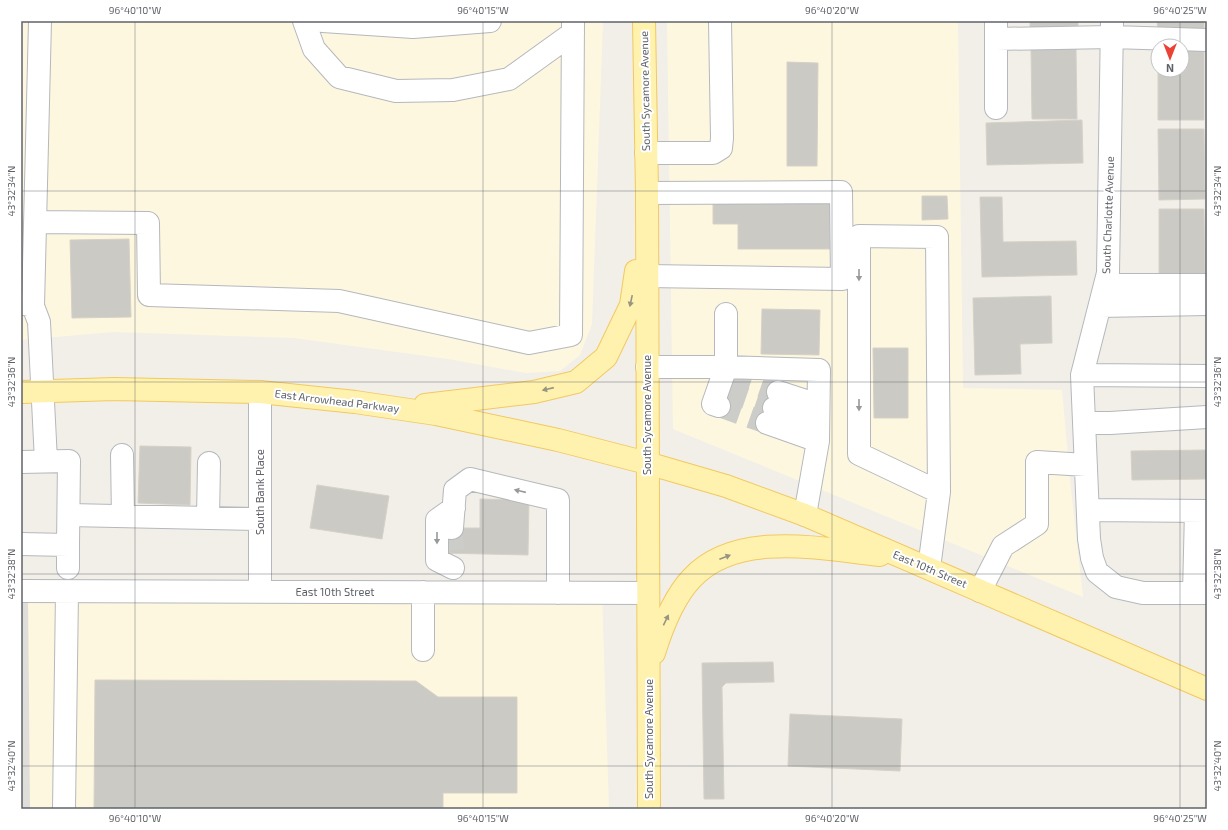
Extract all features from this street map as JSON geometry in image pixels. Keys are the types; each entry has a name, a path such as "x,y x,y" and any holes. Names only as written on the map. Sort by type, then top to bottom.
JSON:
{"main road":[{"name":"South Sycamore Avenue","path":"644,21 647,193 649,809"},
{"path":"399,409 534,392 576,382 606,357 631,305 647,193"},
{"name":"East Arrowhead Parkway","path":"21,392 43,390 114,389 260,392 436,414 558,440 647,463"},
{"name":"East 10th Street","path":"647,463 726,486 805,515 1207,689"},
{"path":"648,593 674,587 693,577 720,558 756,547 803,547 903,557"},
{"path":"649,670 663,626 679,596 693,577"}],"street":[{"path":"40,21 28,195 35,222 27,305 40,322 46,461"},
{"path":"304,21 314,49 339,77 396,91 453,90 509,79 573,27"},
{"path":"323,21 413,27 490,21"},
{"path":"646,153 713,153 721,148 720,21"},
{"path":"35,222 148,223 149,295 339,301 529,343 571,335 573,27"},
{"path":"996,108 996,30 1112,29 1207,40"},
{"name":"South Charlotte Avenue","path":"1112,29 1108,273 1082,375 1089,539 1092,558 1097,572 1116,587 1143,593 1201,593"},
{"path":"647,193 841,192 842,279 647,276"},
{"path":"929,568 939,492 937,237 859,236 859,454 939,492"},
{"path":"1105,285 1207,285"},
{"path":"1100,306 1207,304"},
{"path":"724,383 726,314"},
{"path":"647,367 724,383 756,373 819,370 818,423 805,515"},
{"path":"1082,375 1207,376"},
{"name":"South Bank Place","path":"260,392 260,592"},
{"path":"818,423 773,408 818,423"},
{"path":"1084,423 1207,418"},
{"path":"122,455 123,516"},
{"path":"21,462 69,461 68,568"},
{"path":"980,591 1003,546 1037,524 1037,462 1086,465"},
{"path":"208,518 209,463"},
{"path":"454,592 453,561 437,560 437,520 453,518 455,490 470,479 558,500 558,593"},
{"path":"1088,510 1201,511 1201,593"},
{"path":"69,514 260,519"},
{"path":"21,544 68,544"},
{"name":"East 10th Street","path":"21,591 648,593"},
{"path":"64,809 67,592"},
{"path":"423,592 423,650"}],"shaded area":[{"path":"21,21 603,21 592,324 580,355 560,371 526,373 448,359 294,338 113,332 21,340"},
{"path":"667,21 958,21 963,388 1062,390 1083,597 673,429"},
{"path":"21,591 28,591 30,809 21,809"},
{"path":"27,591 602,593 609,809 29,809"}],"building":[{"path":"1030,21 1078,21 1078,29 1030,29"},
{"path":"1157,21 1204,21 1204,29 1158,30"},
{"path":"1076,48 1077,119 1032,119 1031,49"},
{"path":"1190,49 1204,49 1204,120 1158,120 1158,78 1190,78"},
{"path":"787,62 818,63 817,166 787,166"},
{"path":"1082,120 1083,163 987,165 986,123"},
{"path":"1158,129 1204,129 1205,199 1159,200"},
{"path":"922,196 947,196 948,219 922,220"},
{"path":"713,197 830,197 830,249 738,249 738,224 713,224"},
{"path":"980,197 1002,197 1003,242 1076,241 1077,275 982,277"},
{"path":"1159,209 1204,209 1205,279 1159,280"},
{"path":"129,239 131,317 72,318 70,240"},
{"path":"1051,296 1052,343 1020,344 1021,374 975,375 973,298"},
{"path":"762,309 820,310 819,355 761,354"},
{"path":"873,348 908,348 908,418 874,418"},
{"path":"140,446 191,447 190,505 138,503"},
{"path":"1207,450 1207,479 1132,480 1131,451"},
{"path":"317,485 389,496 382,539 310,528"},
{"path":"480,499 529,500 528,555 439,553 440,528 480,528"},
{"path":"773,662 774,682 726,683 722,687 724,799 704,799 702,663"},
{"path":"95,680 416,681 438,697 517,697 517,793 443,793 443,809 94,809"},
{"path":"790,714 902,719 900,771 788,766"}],"tunnel":[{"path":"730,375 778,392"},
{"path":"725,391 774,408"},
{"path":"719,406 767,423"},
{"path":"452,528 453,553"}]}
